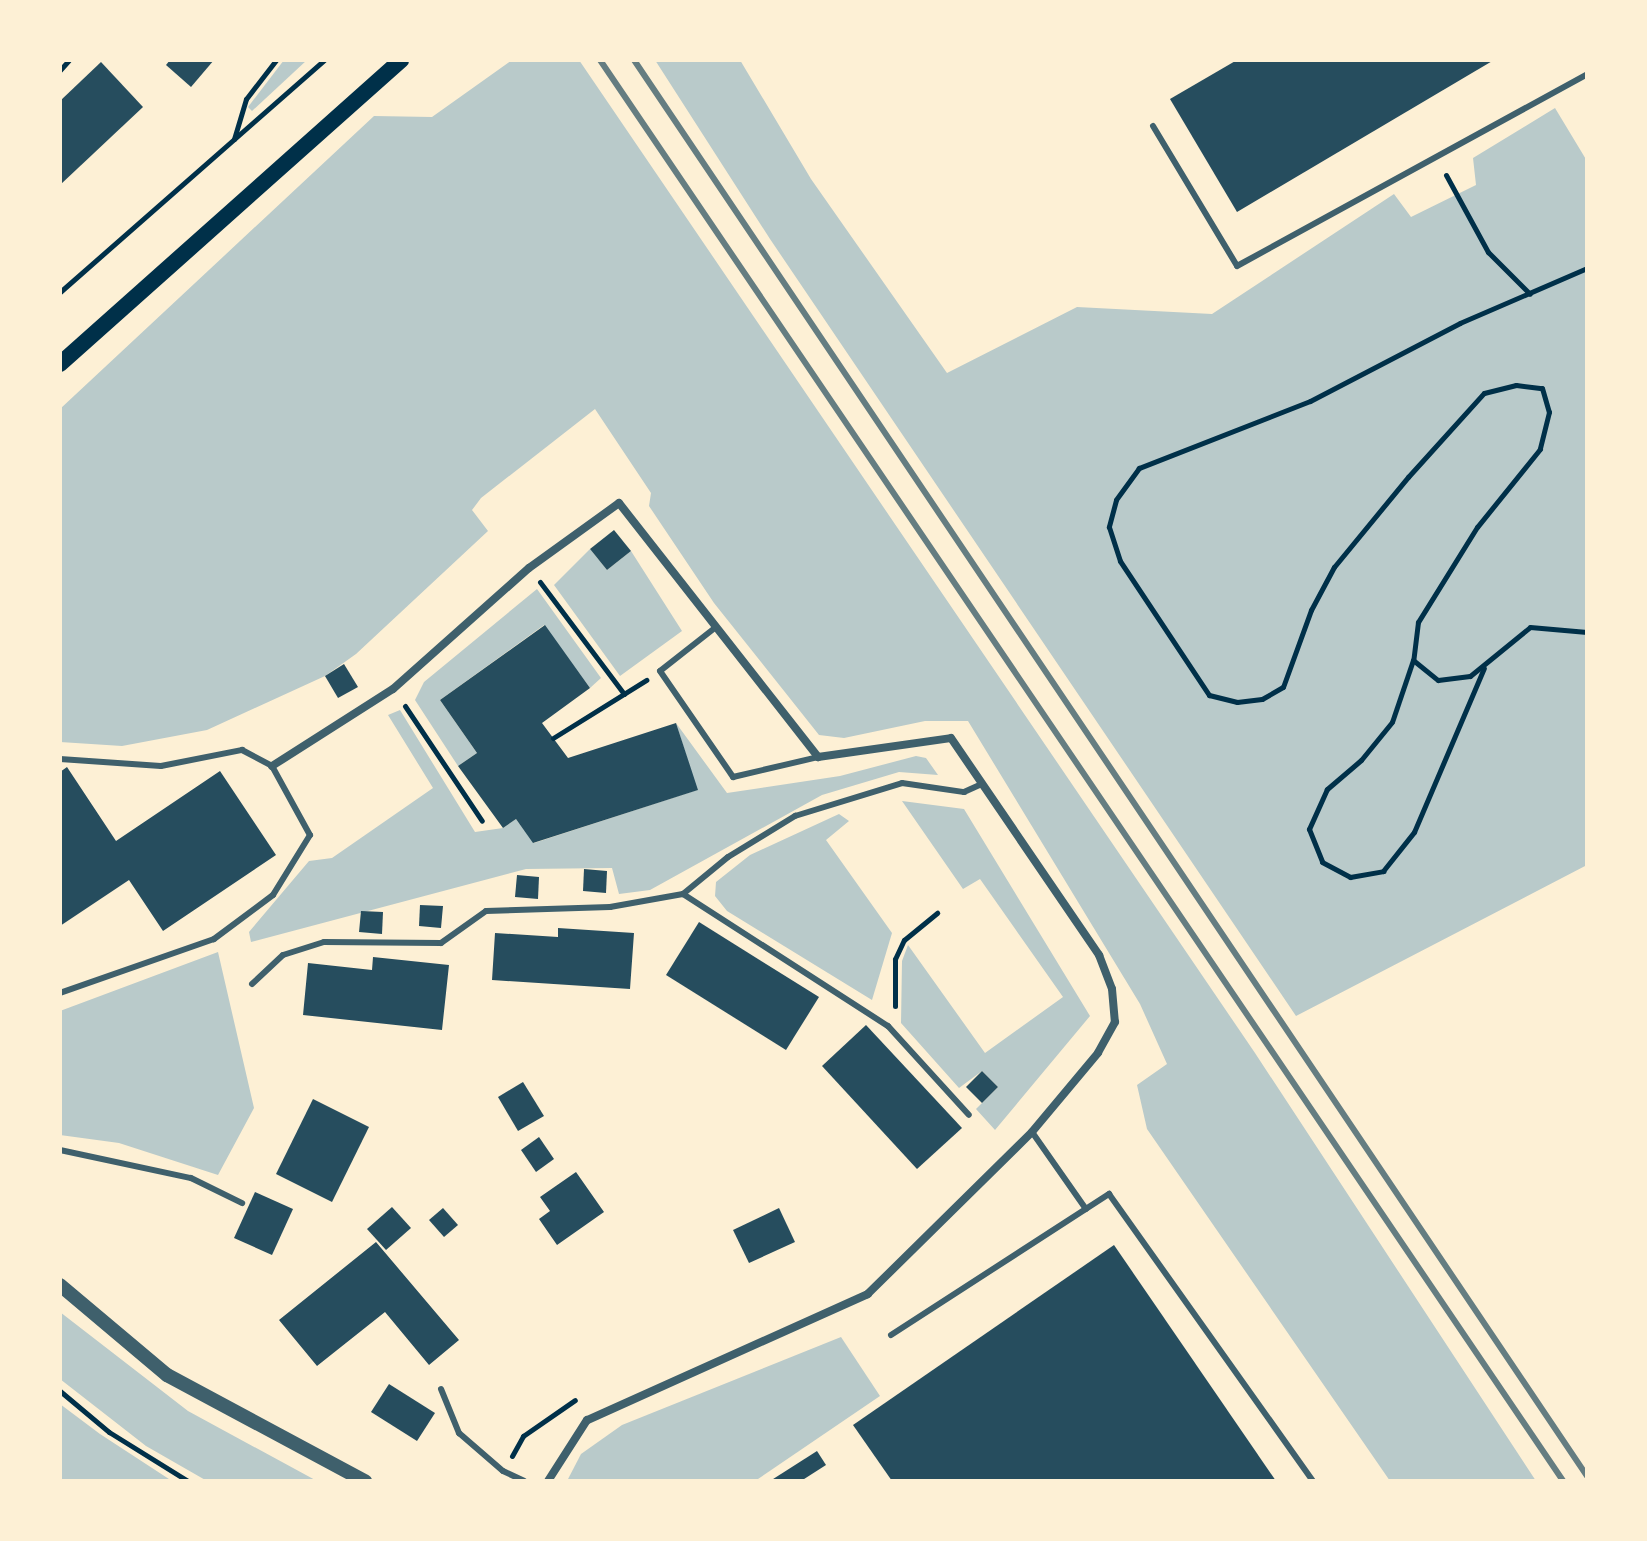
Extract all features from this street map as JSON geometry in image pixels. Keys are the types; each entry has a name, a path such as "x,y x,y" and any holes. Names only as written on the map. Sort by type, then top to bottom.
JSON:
{"main road":[{"path":"60,364 401,60"}],"street":[{"path":"272,766 393,689 529,568 619,503 818,757 951,738 1099,955 1112,989 1115,1022 1098,1053 1032,1132 868,1294 587,1420 548,1481"},
{"path":"60,1285 167,1375 365,1481"}],"lane":[{"path":"1153,126 1237,266 1587,74"},
{"path":"716,627 660,671 733,777 818,757"},
{"path":"60,759 161,766 242,750 272,766 310,835 273,895 214,939 60,993"},
{"path":"252,984 283,955 324,942 441,943 486,911 610,907 683,894 728,857 795,816 902,783 964,792 982,784"},
{"path":"683,894 888,1026 969,1115"},
{"path":"1032,1132 1086,1209"},
{"path":"60,1150 191,1178 242,1203"},
{"path":"891,1335 1109,1194 1313,1481"},
{"path":"441,1389 459,1433 503,1471 524,1481"}],"path":[{"path":"60,70 69,60"},
{"path":"234,140 246,99 276,60"},
{"path":"60,292 324,60"},
{"path":"1436,159 1488,252 1530,294"},
{"path":"1484,667 1414,832 1383,871 1350,877 1322,862 1309,829 1327,789 1361,760 1392,722 1413,660 1418,622 1477,527 1540,449 1549,412 1542,388 1516,385 1484,393 1408,477 1334,567 1311,610 1283,687 1262,699 1237,702 1209,695 1120,561 1109,527 1116,500 1139,468 1310,401 1460,323 1587,268"},
{"path":"529,568 624,694"},
{"path":"1413,660 1438,680 1470,676 1530,627 1587,632"},
{"path":"553,738 660,671"},
{"path":"393,689 482,821"},
{"path":"888,1026 896,1012 895,959 904,940 937,913"},
{"path":"60,1391 109,1432 188,1481"},
{"path":"503,1471 523,1436 558,1407 588,1395"}],"shaded area":[{"path":"284,60 307,60 252,111 248,107"},
{"path":"512,60 579,60 1255,1053 1536,1481 1390,1481 1147,1129 1137,1085 1167,1064 1140,1004 968,721 925,721 844,738 819,735 714,603 649,506 651,493 595,409 481,498 472,510 488,531 356,654 325,676 207,730 122,746 60,742 60,409 374,116 432,117"},
{"path":"655,60 740,60 811,179 947,373 1077,307 1212,314 1394,194 1411,217 1476,185 1473,158 1555,108 1587,161 1587,865 1296,1016 770,239"},
{"path":"590,549 607,570 631,551 682,631 620,676 554,585"},
{"path":"537,589 601,678 590,688 544,625 440,700 477,753 458,766 415,700 424,682"},
{"path":"400,710 475,832 503,828 516,819 534,843 697,790 676,723 727,793 840,776 916,756 926,758 938,775 899,772 822,795 650,890 619,894 612,868 526,869 251,942 249,932 309,861 332,858 433,788 388,715"},
{"path":"902,801 964,809 1090,1016 995,1130 976,1109 998,1087 982,1071 959,1088 901,1023 902,961 908,945 985,1053 1063,997 980,879 963,889"},
{"path":"839,814 849,821 826,840 892,933 872,1000 727,911 715,896 716,882 750,855"},
{"path":"218,952 254,1108 218,1175 119,1143 60,1135 60,1011"},
{"path":"60,1312 188,1411 317,1481 207,1481 146,1446 60,1379"},
{"path":"841,1337 880,1396 755,1481 567,1481 581,1454 622,1425"},
{"path":"60,1404 100,1434 172,1481 60,1481"}],"building":[{"path":"170,60 214,60 191,87 166,65"},
{"path":"1237,60 1494,60 1237,212 1170,99"},
{"path":"101,62 143,107 60,185 60,101"},
{"path":"614,530 631,551 607,570 590,549"},
{"path":"545,625 590,688 542,723 568,758 676,723 698,790 533,843 516,819 503,828 458,766 477,753 440,700"},
{"path":"344,664 358,687 338,698 325,676"},
{"path":"67,767 116,841 220,771 276,855 163,931 129,880 60,926 60,772"},
{"path":"584,869 607,871 606,893 583,891"},
{"path":"517,875 539,877 538,899 515,897"},
{"path":"420,905 443,906 441,928 419,926"},
{"path":"361,911 383,912 382,934 359,932"},
{"path":"699,922 819,997 786,1050 666,975"},
{"path":"558,928 634,933 630,989 492,980 495,933 558,937"},
{"path":"373,957 449,965 442,1030 303,1015 308,963 372,970"},
{"path":"866,1025 962,1128 917,1169 822,1066"},
{"path":"982,1071 998,1087 982,1103 966,1087"},
{"path":"523,1082 544,1116 518,1131 498,1097"},
{"path":"313,1099 369,1127 332,1202 276,1174"},
{"path":"539,1137 554,1159 536,1172 521,1150"},
{"path":"576,1172 604,1212 557,1245 539,1219 550,1211 540,1197"},
{"path":"255,1192 293,1209 272,1255 234,1238"},
{"path":"392,1207 411,1228 386,1250 367,1229"},
{"path":"443,1208 458,1225 444,1237 429,1220"},
{"path":"779,1208 795,1242 749,1263 733,1230"},
{"path":"376,1242 459,1340 429,1365 385,1312 317,1366 279,1320"},
{"path":"1114,1245 1276,1481 892,1481 853,1425"},
{"path":"389,1384 435,1413 417,1441 371,1412"},
{"path":"817,1451 826,1465 801,1481 770,1481"}],"railway":[{"path":"600,60 1563,1481"},
{"path":"634,60 1587,1476"}]}
